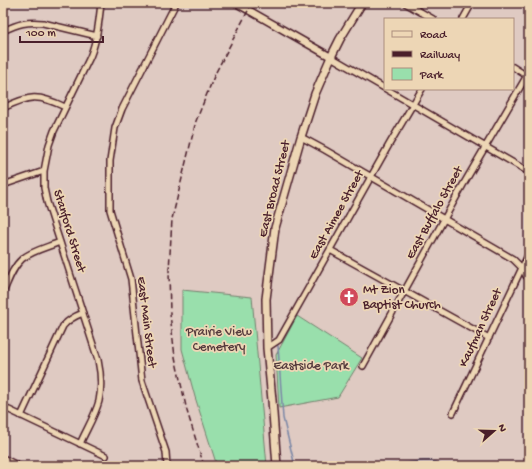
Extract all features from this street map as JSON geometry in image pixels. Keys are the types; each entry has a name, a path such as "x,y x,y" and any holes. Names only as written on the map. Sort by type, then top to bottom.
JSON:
{"main road":[{"name":"East Broad Street","path":"277,466 267,348 266,299 275,228 300,137 315,94 340,39 362,3"}],"street":[{"name":"Stanford Street","path":"80,444 99,401 101,385 100,373 98,360 47,202 44,188 44,171 49,146 54,131 90,58 97,36 102,3"},
{"name":"East Main Street","path":"167,466 166,452 142,381 131,279 110,210 110,161 115,128 122,109 176,3"},
{"path":"236,3 384,88"},
{"path":"405,3 431,18"},
{"path":"463,18 472,3"},
{"path":"3,31 26,22 34,22 97,36"},
{"path":"514,67 528,74"},
{"name":"East Buffalo Street","path":"363,366 444,219 528,74"},
{"path":"388,90 529,172"},
{"name":"East Aimee Street","path":"267,348 279,340 421,90"},
{"path":"3,108 20,100 32,97 53,101 65,107"},
{"path":"300,137 513,259 529,278"},
{"path":"3,185 44,171"},
{"path":"3,293 14,269 22,259 60,242"},
{"path":"330,250 488,338"},
{"name":"Kaufman Street","path":"453,413 529,253"},
{"path":"21,416 63,326 74,316 83,313"},
{"path":"3,407 106,456"},
{"path":"3,458 19,466"}],"green space":[{"name":"Prairie View Cemetery","path":"182,290 252,297 267,466 217,466 195,397 182,349"},
{"name":"Eastside Park","path":"297,316 362,358 338,397 279,408 276,355"}],"waterway":[{"path":"278,346 283,418 295,466"},
{"path":"378,466 423,461 431,461 443,466"}],"railway":[{"path":"204,466 187,411 175,357 170,314 169,271 172,219 196,121 215,74 252,3"}],"place":[{"name":"Mt Zion Baptist Church","path":"349,297"}]}
